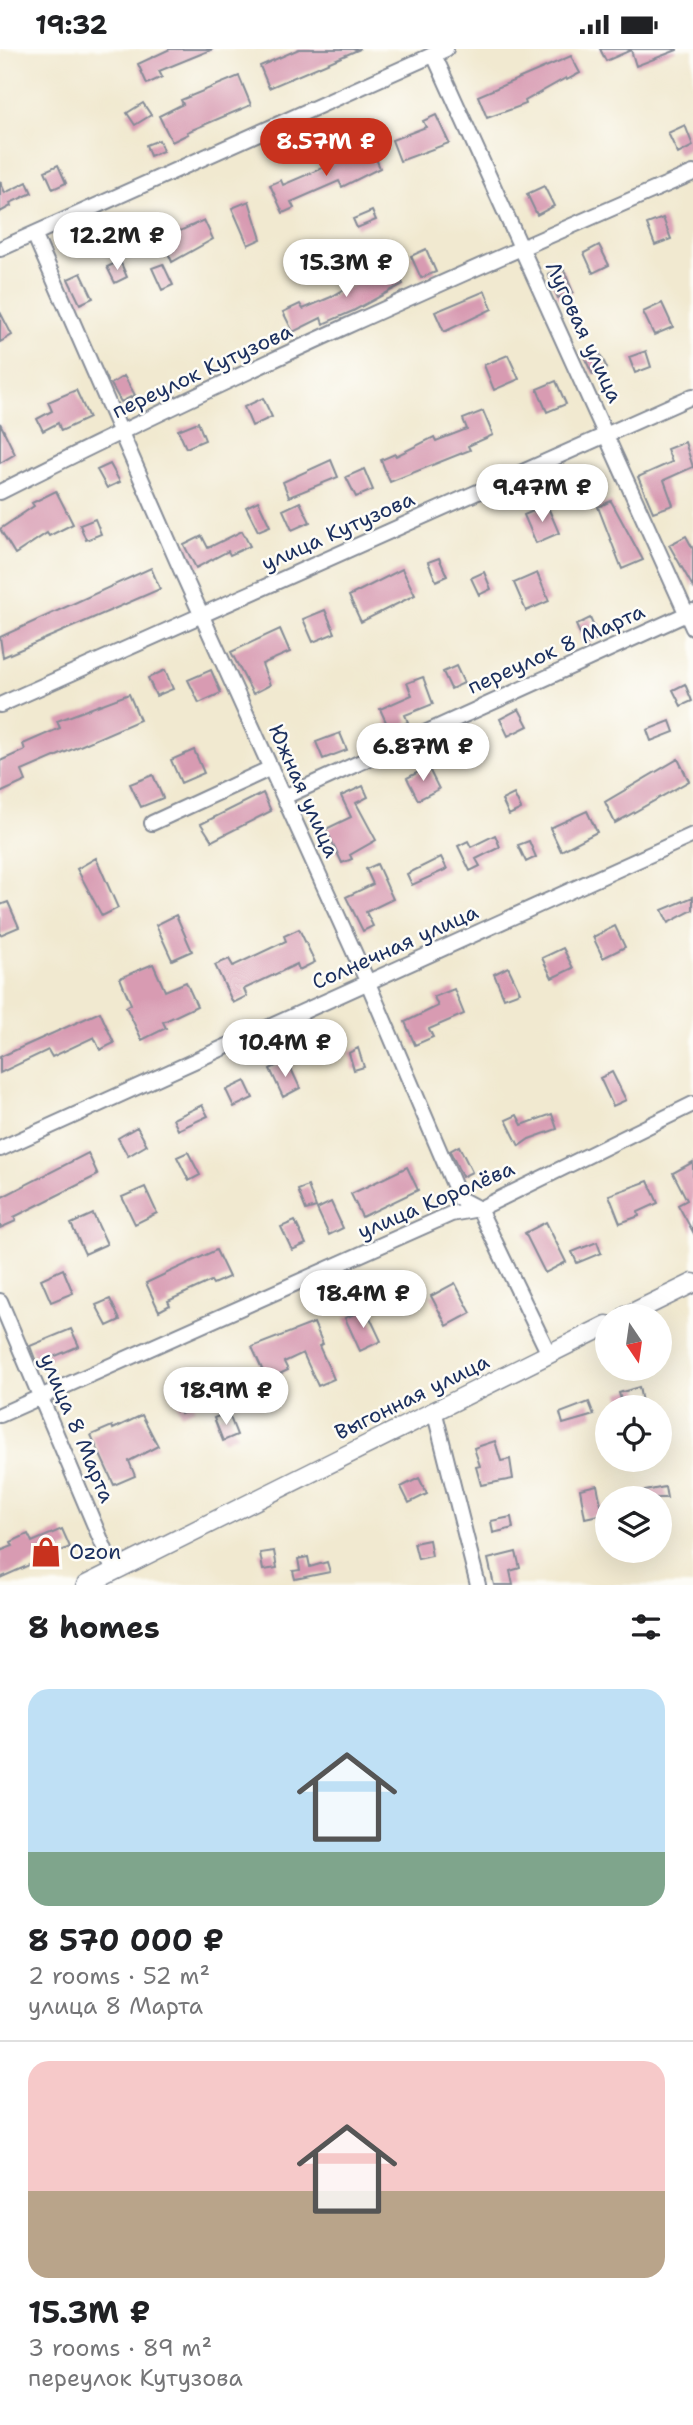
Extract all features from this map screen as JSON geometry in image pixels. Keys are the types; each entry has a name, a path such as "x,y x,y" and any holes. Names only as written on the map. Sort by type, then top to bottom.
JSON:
{"street":[{"path":"0,249 440,52"},
{"name":"Луговая улица","path":"440,52 522,247 690,612 693,628"},
{"name":"переулок Кутузова","path":"0,492 121,430 522,247 693,173"},
{"name":"Южная улица","path":"34,234 368,983 460,1199 480,1209 549,1354"},
{"name":"улица Кутузова","path":"0,705 693,396"},
{"name":"переулок 8 Марта","path":"284,797 690,612"},
{"path":"152,823 271,768"},
{"name":"Солнечная улица","path":"0,1149 693,835"},
{"name":"улица Королёва","path":"0,1415 451,1214 480,1209 693,1104"},
{"path":"650,1304 693,1283"},
{"name":"улица 8 Марта","path":"0,1301 114,1571"},
{"name":"Выгонная улица","path":"86,1585 595,1331"},
{"path":"434,1410 478,1585"}],"building":[{"path":"170,49 213,49 159,71 162,77 147,84 138,64"},
{"path":"299,49 360,49 269,88 260,66"},
{"path":"600,49 677,50 636,66 631,50 606,61"},
{"path":"571,56 580,73 525,101 526,104 487,118 478,96"},
{"path":"239,76 251,105 187,132 188,134 172,142 159,116 183,104 181,100"},
{"path":"143,103 151,115 135,125 127,113"},
{"path":"436,115 449,143 400,161 392,140 426,127 423,121"},
{"path":"685,125 693,146 678,154 668,133"},
{"path":"159,140 163,151 150,156 146,145"},
{"path":"371,147 380,168 342,187 339,181 291,202 294,208 283,213 270,185 281,180 283,185"},
{"path":"58,165 66,183 53,189 45,171"},
{"path":"0,181 5,193 27,182 32,193 10,203 11,206 0,212"},
{"path":"544,186 554,206 537,215 527,194"},
{"path":"249,201 261,239 248,245 232,208"},
{"path":"372,211 376,220 357,228 353,219"},
{"path":"663,218 671,239 655,245 647,224"},
{"path":"204,220 213,239 172,262 162,239"},
{"path":"599,245 609,265 593,273 584,253"},
{"path":"426,249 436,272 421,278 411,256"},
{"path":"120,261 127,277 115,283 107,267"},
{"path":"393,263 403,284 353,311 323,324 321,318 293,332 283,312 300,304 303,309 331,297"},
{"path":"163,264 173,285 162,290 152,268"},
{"path":"563,268 573,292 558,298 548,274"},
{"path":"81,273 93,298 80,304 68,279"},
{"path":"485,291 492,309 444,332 435,312"},
{"path":"662,303 673,327 654,335 643,312"},
{"path":"0,312 12,335 0,342"},
{"path":"598,350 607,368 593,375 584,357"},
{"path":"646,351 651,367 635,373 629,357"},
{"path":"508,355 519,379 494,390 484,365"},
{"path":"124,376 135,395 121,402 111,384"},
{"path":"556,381 566,404 547,412 537,389"},
{"path":"76,390 89,418 61,431 58,423 43,431 37,419 52,411 48,402"},
{"path":"263,398 272,417 252,426 244,407"},
{"path":"483,411 493,435 468,446 470,450 390,482 381,460 395,454 396,456 434,437 436,441 467,429 463,419"},
{"path":"198,422 205,440 186,448 178,430"},
{"path":"0,423 15,454 0,463"},
{"path":"685,442 693,467 664,480 673,505 653,512 638,477 672,462 667,449"},
{"path":"331,460 338,477 289,497 283,482"},
{"path":"110,464 120,482 107,488 97,470"},
{"path":"364,469 373,490 356,497 346,477"},
{"path":"56,491 73,524 49,536 47,533 15,554 0,529 34,506 32,503"},
{"path":"258,501 270,526 258,531 246,507"},
{"path":"611,501 643,560 622,569 598,507"},
{"path":"300,502 310,522 292,530 283,510"},
{"path":"547,505 559,533 536,543 524,515"},
{"path":"95,519 101,534 86,540 80,525"},
{"path":"242,531 250,546 230,555 228,551 196,568 184,545 202,536 208,548"},
{"path":"686,536 693,549 693,587 669,545"},
{"path":"439,558 447,576 436,581 428,562"},
{"path":"151,568 160,589 3,657 0,637"},
{"path":"402,569 415,595 361,622 349,596"},
{"path":"484,572 491,589 479,595 471,578"},
{"path":"537,573 549,601 526,611 514,583"},
{"path":"325,610 335,633 313,642 303,619"},
{"path":"590,618 599,638 585,645 576,625"},
{"path":"280,629 290,652 262,664 270,685 253,694 231,652"},
{"path":"456,666 464,683 451,689 443,672"},
{"path":"165,670 173,689 156,696 148,678"},
{"path":"211,670 221,693 199,703 188,680"},
{"path":"423,677 433,704 405,715 408,722 390,731 380,709 412,695 407,683"},
{"path":"685,684 692,701 681,706 673,690"},
{"path":"129,694 140,720 22,771 26,781 0,793 0,761 25,750 23,744 60,728 57,721"},
{"path":"519,709 528,726 508,736 500,719"},
{"path":"670,721 674,732 651,741 647,730"},
{"path":"340,733 347,750 323,759 316,742"},
{"path":"194,750 204,773 181,783 171,760"},
{"path":"678,759 689,781 615,823 605,802"},
{"path":"428,767 439,789 418,800 407,778"},
{"path":"153,775 163,798 141,807 130,784"},
{"path":"363,786 368,797 356,803 376,840 350,855 352,859 342,863 326,829 351,817 341,796"},
{"path":"263,793 271,811 212,841 201,824"},
{"path":"514,794 521,809 509,815 502,800"},
{"path":"587,811 597,832 561,851 550,828"},
{"path":"495,835 500,847 476,859 480,866 470,871 458,846 468,841 471,847"},
{"path":"529,841 536,857 526,862 518,845"},
{"path":"441,857 447,869 412,885 407,874"},
{"path":"96,858 118,908 102,916 77,869"},
{"path":"377,864 393,899 366,912 373,926 363,931 346,897 373,884 366,869"},
{"path":"693,897 693,910 668,923 662,910"},
{"path":"8,902 19,927 0,935 0,905"},
{"path":"176,915 192,951 172,960 156,925"},
{"path":"615,926 625,947 603,958 593,937"},
{"path":"299,929 315,962 299,970 297,964 244,989 247,996 233,1003 215,965 229,959 233,966 286,941 284,936"},
{"path":"563,948 573,968 552,978 542,958"},
{"path":"153,964 165,991 186,982 197,1006 163,1022 166,1028 142,1040 126,1007 131,1004 120,978"},
{"path":"508,967 520,992 504,998 494,974"},
{"path":"454,989 464,1014 429,1029 433,1037 415,1045 405,1022 438,1006 434,997"},
{"path":"100,1012 114,1043 100,1050 94,1037 52,1057 48,1050 0,1073 0,1057"},
{"path":"358,1048 364,1067 354,1070 349,1053"},
{"path":"287,1060 300,1088 283,1097 270,1069"},
{"path":"612,1072 626,1100 613,1106 600,1078"},
{"path":"245,1081 253,1098 234,1107 226,1090"},
{"path":"202,1105 208,1116 178,1130 173,1119"},
{"path":"552,1114 557,1129 529,1139 519,1146 506,1120 517,1115 522,1125"},
{"path":"137,1127 147,1145 128,1156 118,1138"},
{"path":"459,1146 472,1172 462,1177 450,1151"},
{"path":"188,1152 200,1175 189,1181 177,1157"},
{"path":"88,1153 98,1175 14,1217 16,1221 0,1228 0,1198"},
{"path":"693,1162 693,1232 678,1205 687,1200 673,1173"},
{"path":"407,1167 418,1190 362,1217 351,1194"},
{"path":"648,1181 658,1203 638,1212 639,1216 620,1223 609,1195"},
{"path":"308,1186 316,1207 306,1210 298,1190"},
{"path":"145,1187 157,1213 135,1224 122,1197"},
{"path":"331,1202 343,1228 329,1235 317,1209"},
{"path":"93,1214 107,1244 85,1254 71,1224"},
{"path":"295,1221 306,1244 292,1250 281,1227"},
{"path":"546,1222 566,1262 545,1273 525,1233"},
{"path":"597,1242 601,1253 577,1263 572,1252"},
{"path":"216,1250 229,1277 213,1284 211,1281 168,1301 170,1305 159,1311 146,1283"},
{"path":"63,1269 73,1293 51,1302 41,1279"},
{"path":"455,1283 471,1313 447,1326 431,1296"},
{"path":"110,1299 120,1320 107,1326 96,1305"},
{"path":"366,1309 381,1341 360,1351 345,1318"},
{"path":"314,1323 323,1344 319,1346 334,1379 318,1386 303,1353 284,1362 288,1370 267,1380 252,1347"},
{"path":"71,1329 79,1346 37,1364 30,1346"},
{"path":"639,1387 641,1395 620,1395"},
{"path":"187,1389 195,1408 181,1414 174,1394"},
{"path":"589,1402 594,1415 563,1424 560,1413"},
{"path":"228,1412 237,1435 223,1441 214,1418"},
{"path":"142,1415 158,1446 129,1461 135,1476 114,1485 91,1435 112,1426 113,1429"},
{"path":"495,1441 501,1461 510,1459 513,1479 481,1485 476,1467 480,1466 474,1448"},
{"path":"419,1478 427,1494 409,1503 401,1487"},
{"path":"597,1485 595,1516 585,1518 580,1489"},
{"path":"511,1517 513,1528 493,1533 491,1521"},
{"path":"62,1529 70,1547 0,1578 0,1551 13,1546 11,1542 28,1534 32,1542"},
{"path":"429,1540 432,1556 418,1559 414,1543"},
{"path":"274,1551 277,1568 263,1570 260,1553"},
{"path":"516,1552 520,1568 510,1571 513,1585 494,1585 488,1559"},
{"path":"308,1557 310,1567 327,1562 330,1572 295,1579 293,1571 300,1570 298,1559"}],"place":[{"name":"Ozon","path":"46,1552"}]}
